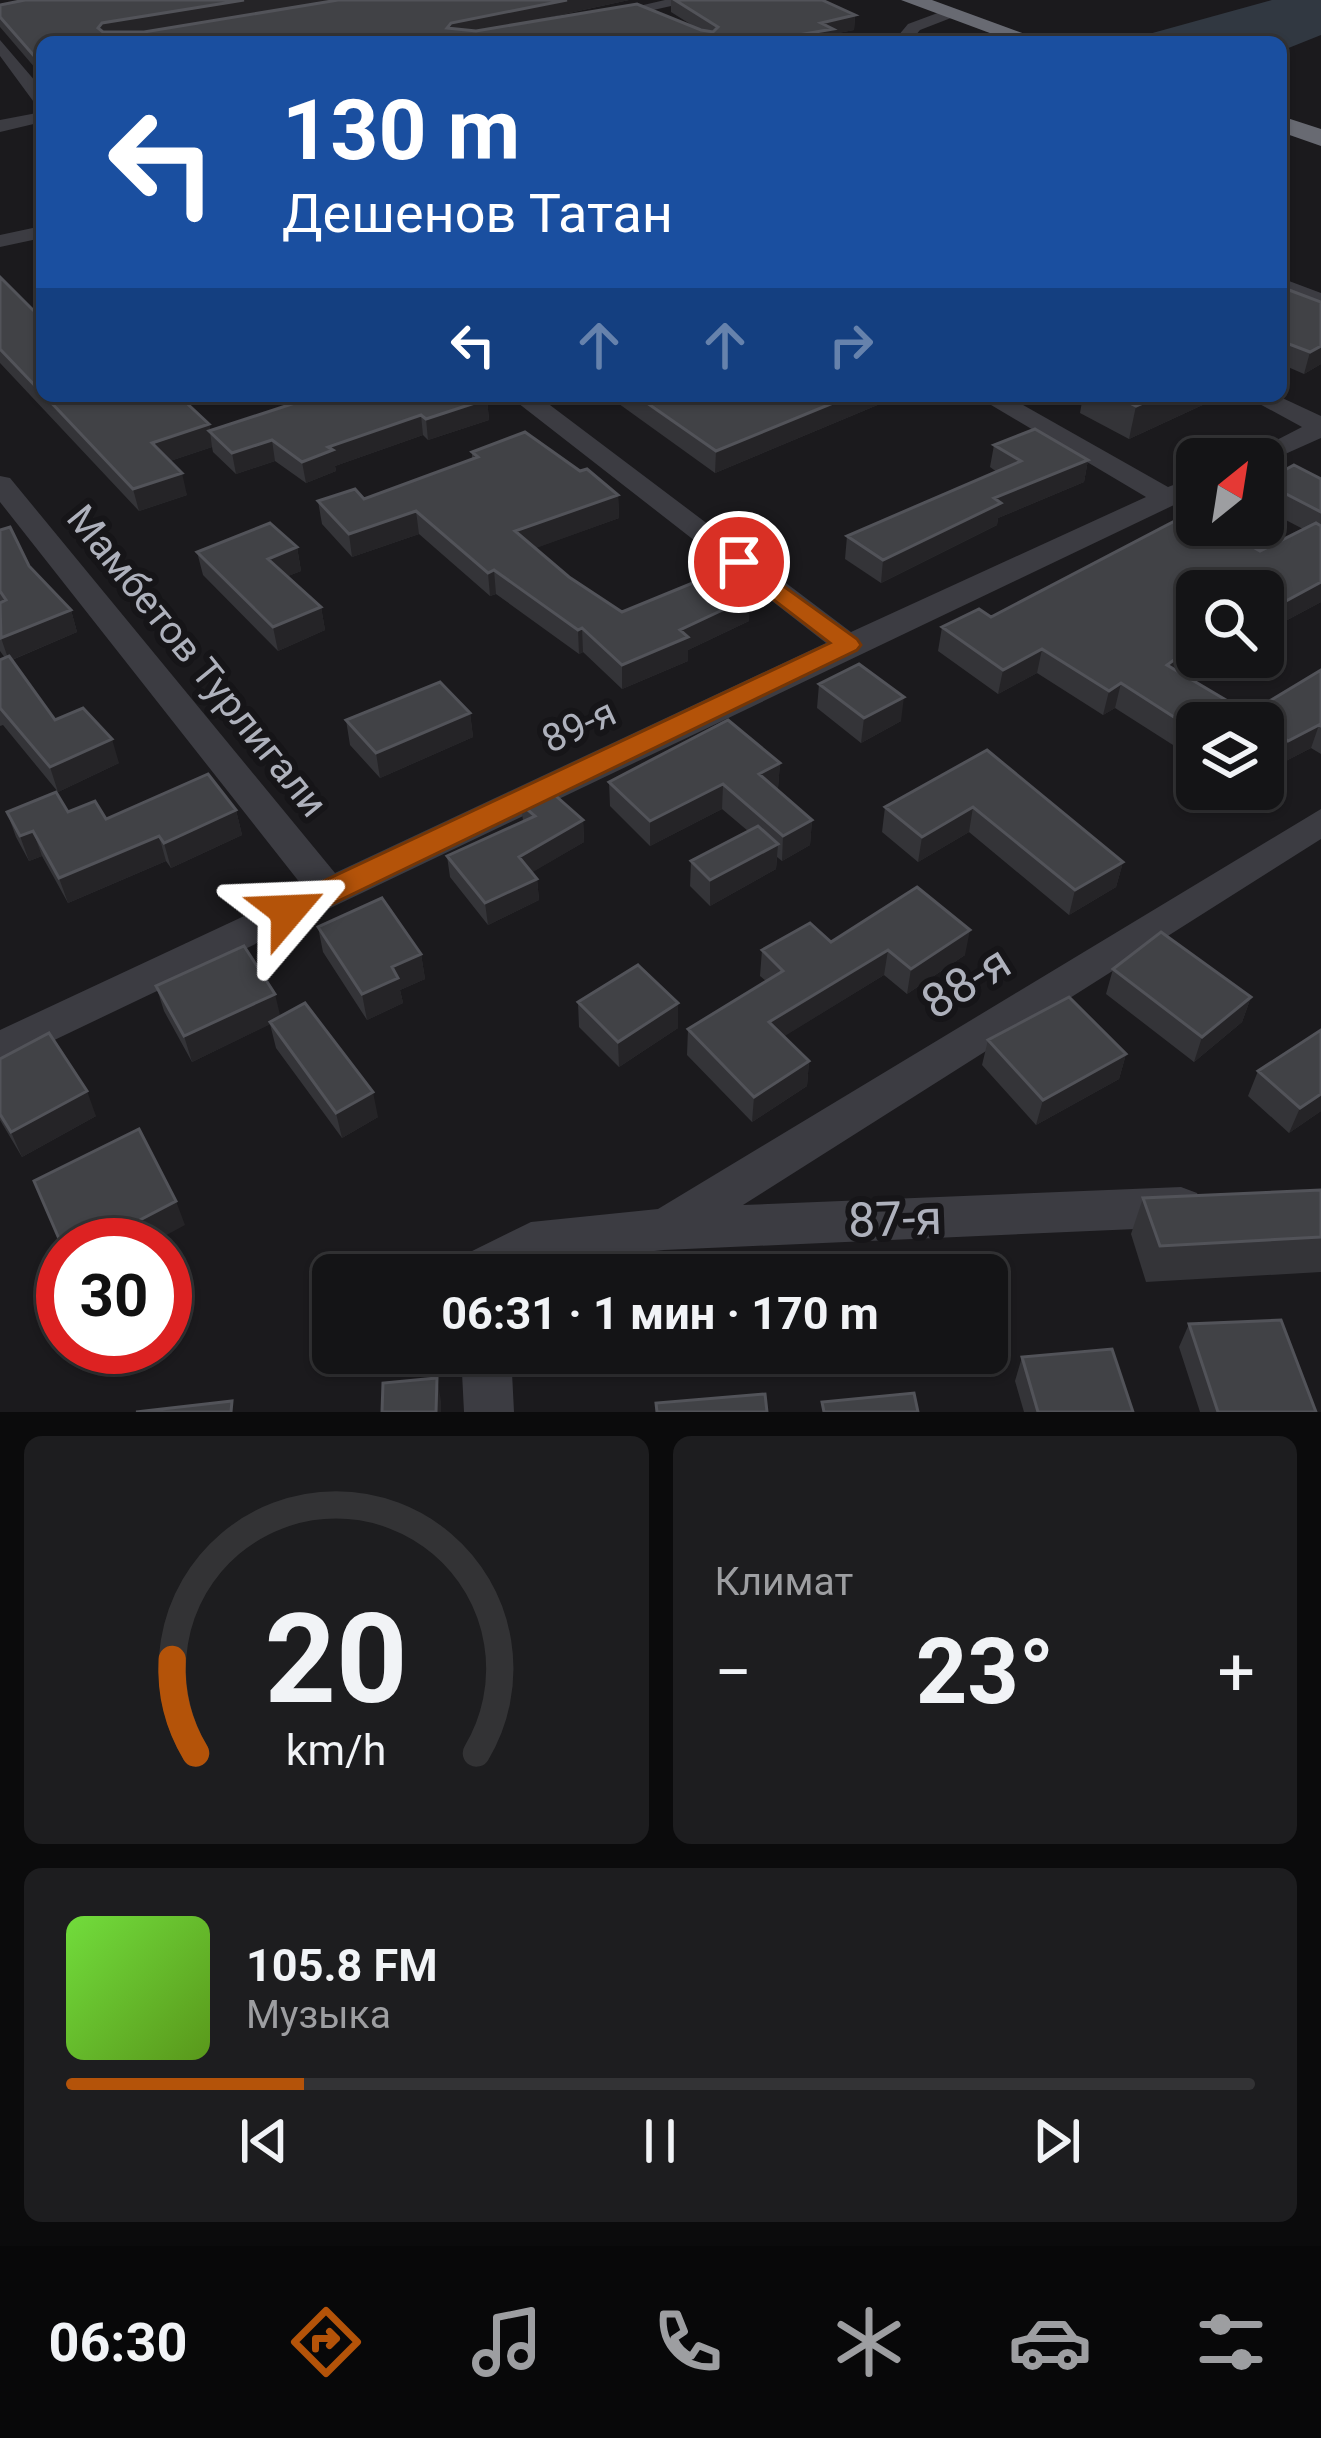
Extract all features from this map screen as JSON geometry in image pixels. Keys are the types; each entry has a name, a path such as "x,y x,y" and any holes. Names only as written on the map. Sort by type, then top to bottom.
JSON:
{"highway":[{"path":"911,0 1019,36"}],"street":[{"path":"576,21 637,4 690,0"},
{"path":"637,4 665,20"},
{"path":"906,36 914,27 952,13"},
{"path":"8,53 36,112"},
{"path":"0,126 36,119"},
{"path":"0,241 36,233"},
{"path":"1287,287 1321,301"},
{"path":"530,402 848,645"},
{"path":"1001,402 1176,488"},
{"path":"1270,402 1321,427"},
{"path":"1284,444 1321,427"},
{"name":"Мамбетов Турлигали","path":"0,484 329,892"},
{"name":"89-я","path":"0,1049 1176,494"},
{"name":"88-я","path":"664,1229 1321,822"},
{"name":"87-я","path":"511,1254 531,1243 664,1229 1227,1205"},
{"path":"486,1374 489,1412"}],"shaded area":[{"path":"1272,0 1321,0 1321,35 1287,49 1287,36 1142,36"}],"building":[{"path":"25,0 244,0 102,23 98,28 103,32 144,32 338,0 567,0 451,23 447,28 476,31 637,4 701,30 713,32 718,27 675,0 822,0 855,15 821,23 833,29 793,36 36,36 36,58 0,17 0,5"},
{"path":"0,277 36,313 36,387 0,349"},
{"path":"1287,289 1321,302 1321,346 1310,352 1287,343"},
{"path":"51,402 185,402 209,424 152,443 182,473 133,489"},
{"path":"298,402 478,402 426,419 421,415 328,447 333,450 302,462 272,440 232,453 209,431"},
{"path":"646,402 835,402 716,451"},
{"path":"1035,429 1088,460 994,498 1001,503 883,560 847,536 1021,461 994,445"},
{"path":"525,432 580,471 587,469 618,495 515,531 569,577 622,612 717,573 750,597 680,630 688,637 622,665 582,628 578,630 494,570 488,573 416,511 349,534 318,501 355,489 364,499 478,457 472,452"},
{"path":"1294,465 1321,479 1321,512 1284,493 1284,470"},
{"path":"1176,520 1176,546 1251,546 1260,551 1284,546 1284,539 1316,523 1321,526 1321,582 1284,602 1284,570 1176,570 1176,658 1167,665 1176,670 1176,678 1189,678 1229,702 1176,702 1176,718 1121,683 1109,691 1042,649 1003,670 942,627 979,609 991,617"},
{"path":"270,523 297,547 268,559 321,607 273,627 197,552"},
{"path":"10,527 29,566 71,610 1,638 0,603 6,600 0,591 0,530"},
{"path":"9,656 55,720 83,708 112,739 50,767 0,708 0,660"},
{"path":"859,664 904,697 864,718 819,684"},
{"path":"1321,670 1321,726 1288,741 1284,738 1284,702 1268,702"},
{"path":"440,682 470,713 376,753 346,720"},
{"path":"728,720 780,763 759,774 812,820 783,836 723,784 650,821 609,782"},
{"path":"987,750 1123,862 1075,890 973,807 922,837 885,807"},
{"path":"208,774 236,810 164,843 159,836 59,878 33,831 20,836 7,812 56,792 68,812 95,801 106,819"},
{"path":"548,789 583,820 519,857 537,879 485,903 447,856 535,816 521,804"},
{"path":"758,826 778,844 710,880 691,861"},
{"path":"917,887 970,930 911,969 888,950 769,1022 809,1061 754,1097 688,1029 783,971 762,950 810,923 831,942"},
{"path":"382,898 421,954 392,967 398,978 362,994 318,927"},
{"path":"1161,932 1251,997 1202,1037 1113,969"},
{"path":"244,946 275,994 184,1036 156,986"},
{"path":"638,965 678,1003 618,1042 578,1002"},
{"path":"1069,997 1126,1054 1043,1100 988,1040"},
{"path":"305,1003 373,1092 336,1113 270,1022"},
{"path":"1321,1030 1321,1094 1300,1108 1258,1071"},
{"path":"49,1033 87,1091 11,1132 0,1114 0,1059"},
{"path":"139,1129 176,1201 144,1218 50,1218 34,1181"},
{"path":"1321,1190 1321,1237 1160,1246 1143,1198"},
{"path":"1281,1320 1316,1412 1218,1412 1189,1324"},
{"path":"1112,1349 1133,1412 1038,1412 1022,1357"},
{"path":"437,1378 436,1412 382,1412 383,1383"},
{"path":"914,1393 918,1412 824,1412 822,1402"},
{"path":"765,1394 767,1412 657,1412 656,1403"},
{"path":"232,1401 231,1412 136,1412"}],"route":[{"path":"288,911 848,645 739,562"}]}
